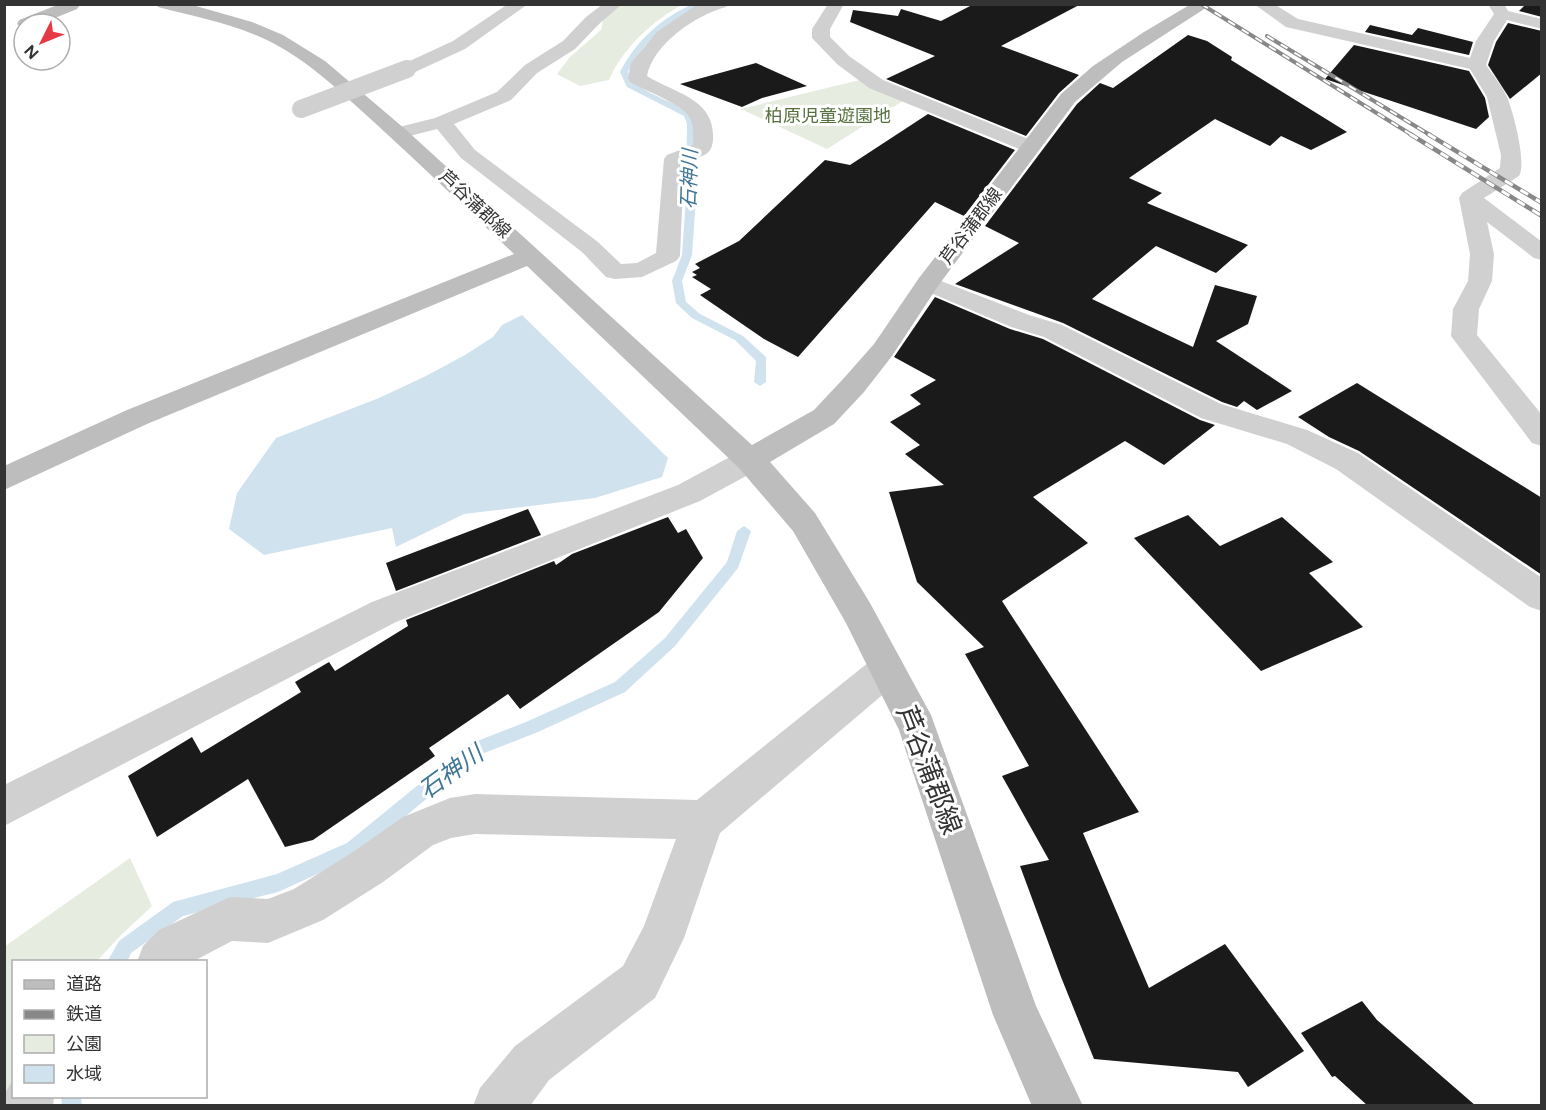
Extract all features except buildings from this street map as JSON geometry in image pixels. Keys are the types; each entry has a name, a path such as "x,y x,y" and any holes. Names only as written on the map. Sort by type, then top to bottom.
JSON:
{"main road":[{"name":"芦谷蒲郡線","path":"164,4 239,23 291,45 343,86 398,133 750,460 804,522 858,613 917,727 1016,1015 1058,1106"},
{"name":"芦谷蒲郡線","path":"750,460 824,417 883,350 928,283 1068,98 1091,75 1132,45 1204,4"},
{"path":"56,12 71,6"},
{"path":"4,479 137,417 530,256"}],"street":[{"path":"301,109 407,69 459,45 520,4"},
{"path":"398,133 442,122 504,96 531,69 569,45 592,21 614,4"},
{"path":"442,122 468,154 590,247 615,272 642,270 668,256 674,159 703,148 701,119 692,107 650,87 638,78 640,63 663,36 701,9 720,4"},
{"path":"836,4 821,28 820,38 843,60 876,84 1031,147"},
{"path":"1262,4 1292,23 1477,65 1497,96 1511,155 1511,171 1470,198"},
{"path":"1477,65 1499,9 1542,24"},
{"path":"1470,198 1522,240 1542,252"},
{"path":"1470,198 1482,254 1480,281 1466,309 1464,336 1542,436"},
{"path":"928,283 1020,321 1053,331 1211,411 1297,437 1347,461 1542,597"},
{"path":"4,806 384,612 689,493 750,460"},
{"path":"498,1106 532,1063 639,982 662,938 704,820 887,669"},
{"path":"161,960 175,946 230,919 268,921 308,905 368,867 418,831 450,818 475,814 704,820"}],"green space":[{"path":"621,5 682,5 660,19 640,36 622,57 609,80 580,86 557,74 570,57 601,30 604,16"},
{"name":"柏原児童遊園地","path":"868,78 909,97 827,149 741,109"},
{"path":"130,858 152,906 98,960 12,960 12,1097 4,1105 4,947"}],"water":[{"path":"522,315 668,458 662,477 595,498 464,514 396,547 392,528 264,555 229,529 237,493 276,438 379,398 426,376 465,355 493,337 502,325"}],"waterway":[{"name":"石神川","path":"700,4 677,15 655,31 637,50 624,72 630,85 687,115 691,124 691,198 687,255 677,281 681,303 696,316 739,338 762,360 760,382"},
{"name":"石神川","path":"117,960 125,947 179,908 278,883 353,849 473,750 532,727 620,687 670,642 733,564 744,531"},
{"name":"石神川","path":"71,1098 72,1106"}],"railway":[{"path":"1201,4 1412,135"},
{"path":"1267,36 1430,135"},
{"path":"1410,134 1542,216"},
{"path":"1428,134 1542,203"}]}
